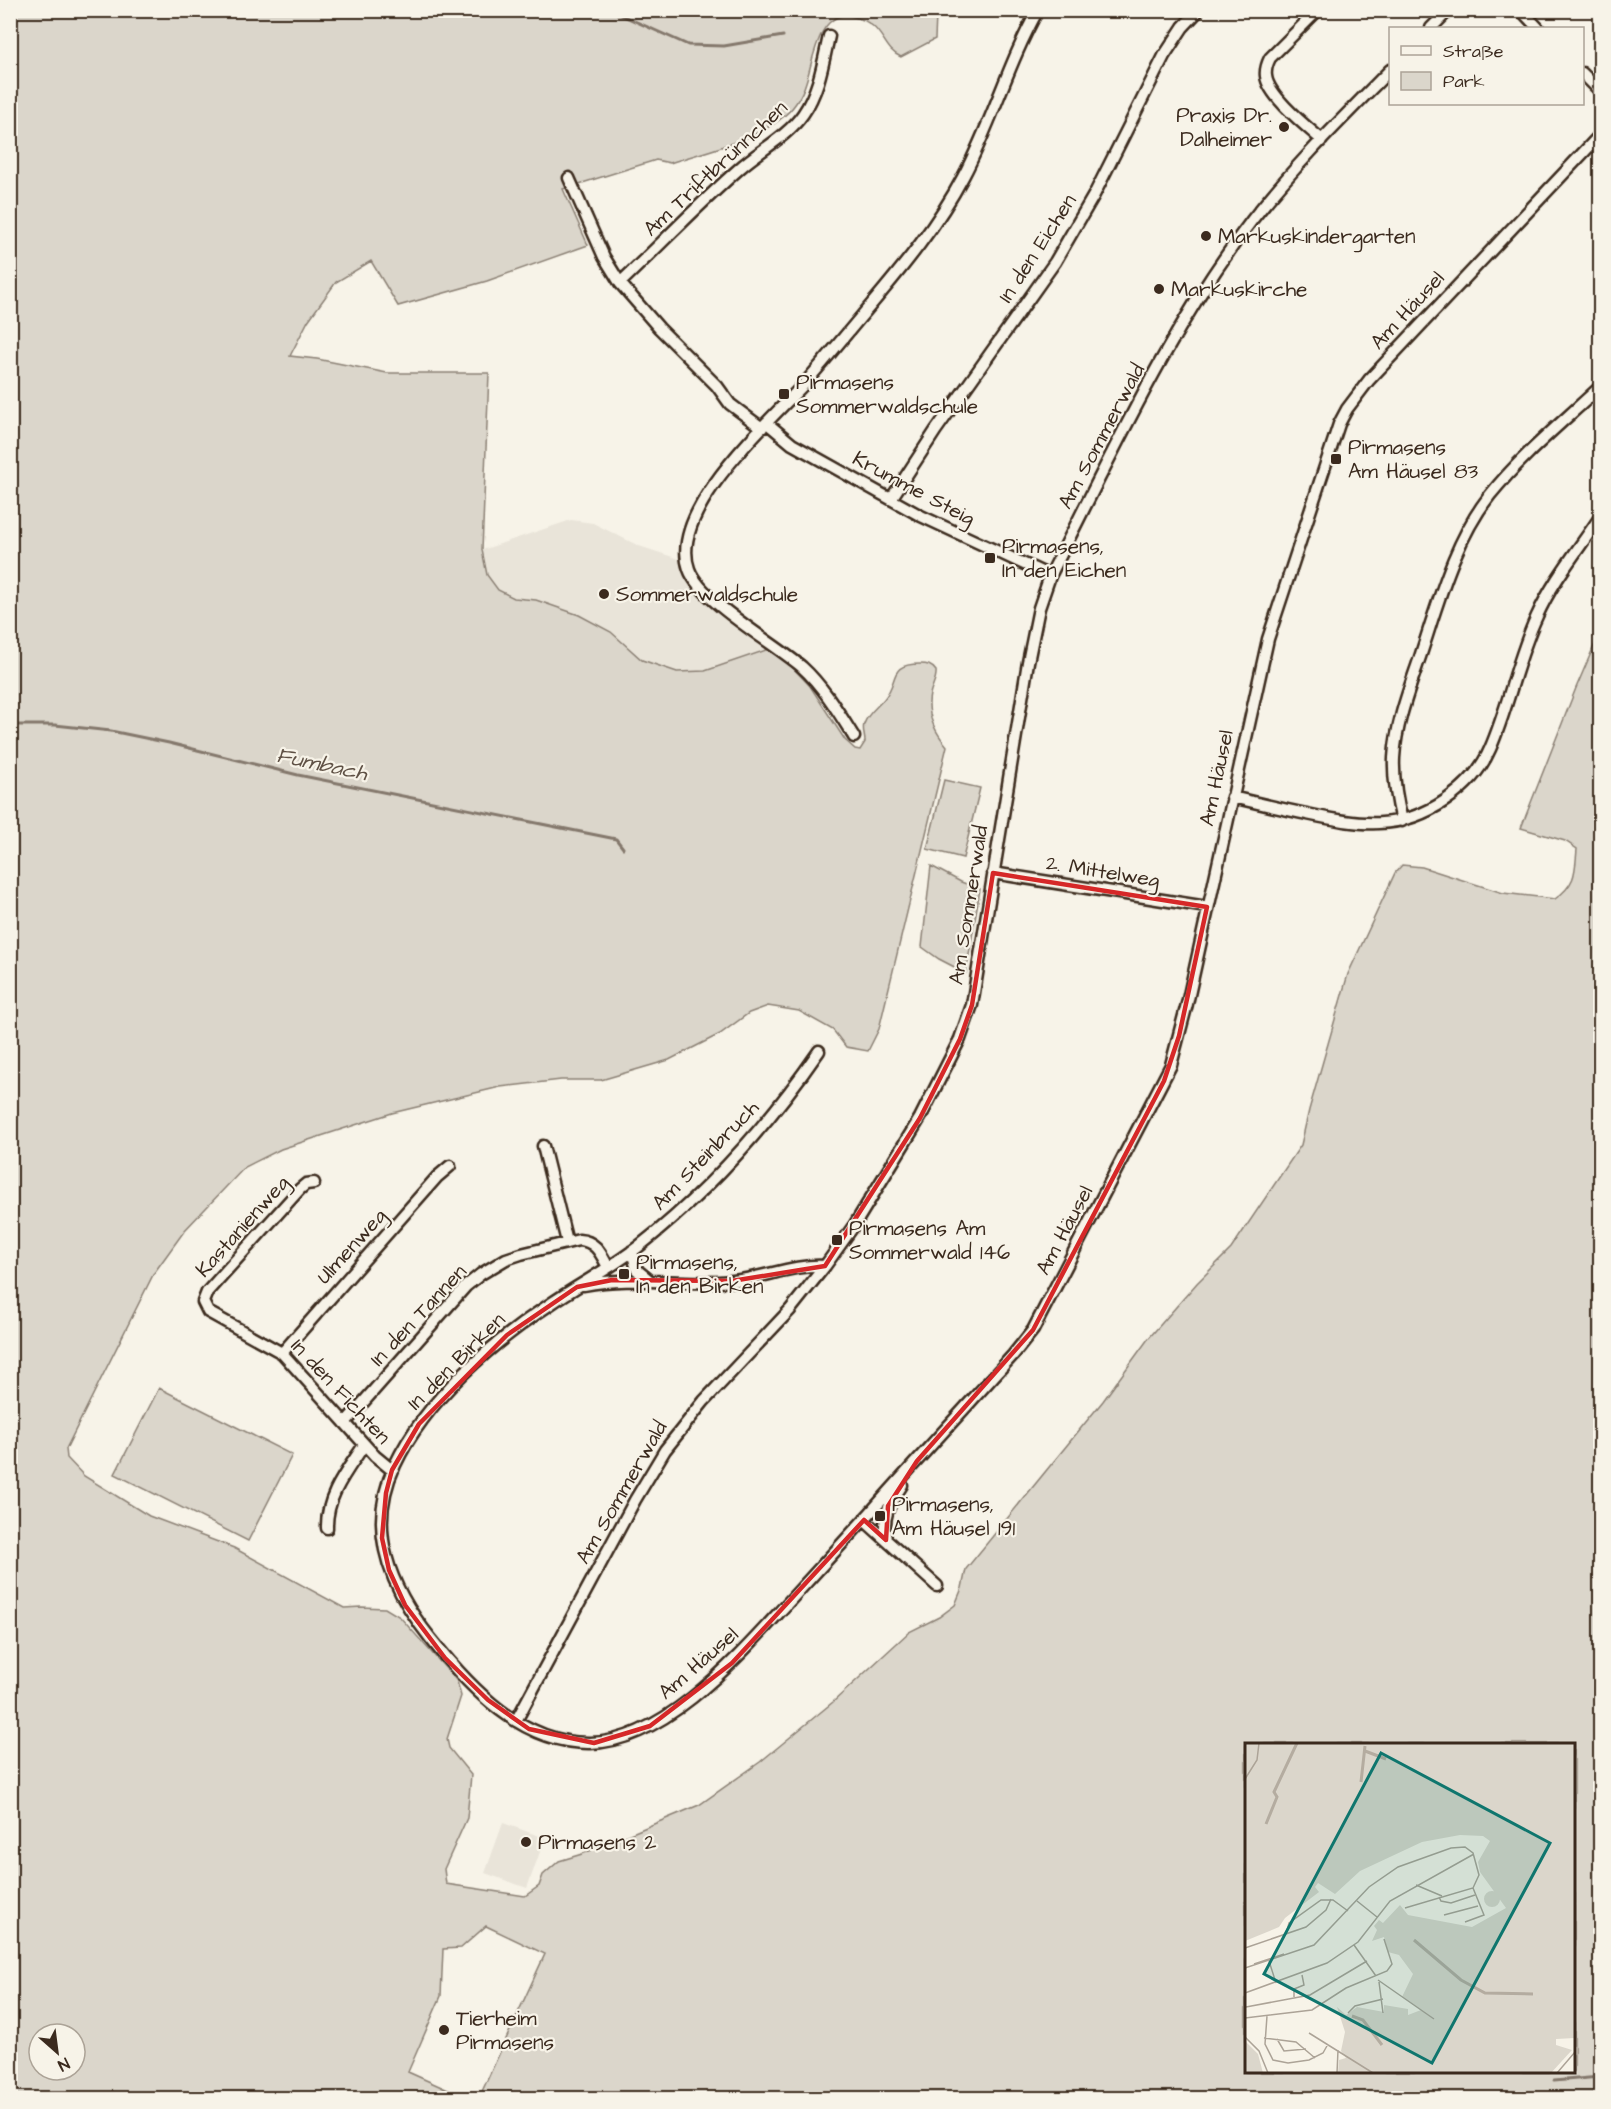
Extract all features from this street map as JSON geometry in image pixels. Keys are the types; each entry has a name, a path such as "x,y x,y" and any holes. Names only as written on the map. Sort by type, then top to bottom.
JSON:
{"street":[{"path":"854,737 828,698 804,669 708,595 693,578 689,570 686,547 688,533 699,506 719,479 899,272 940,216 958,187 979,145 1038,10"},
{"name":"In den Eichen","path":"891,499 936,430 1055,262 1094,195 1164,56 1183,27 1199,10"},
{"path":"1318,10 1270,58 1265,76 1272,90 1322,140"},
{"path":"1432,27 1449,10"},
{"path":"1521,10 1537,27"},
{"name":"Am Triftbrünnchen","path":"620,283 727,179 791,128 802,116 821,73 828,36"},
{"name":"Am Sommerwald","path":"516,1721 635,1500 665,1450 704,1401 790,1310 825,1266 909,1137 960,1039 972,1005 1034,629 1038,608 1050,576 1184,321 1252,220 1322,140 1389,71"},
{"path":"1584,75 1600,91"},
{"name":"Am Häusel","path":"516,1721 545,1736 577,1743 612,1741 650,1726 688,1701 732,1663 864,1520 1033,1330 1171,1065 1268,639 1332,444 1347,409 1369,380 1600,135"},
{"name":"Krumme Steig","path":"569,178 604,257 620,283 659,328 717,386 730,404 792,444 891,499 954,532 1050,576"},
{"path":"1402,821 1396,789 1394,759 1399,724 1432,621 1462,543 1477,514 1504,478 1600,387"},
{"path":"1232,797 1344,822 1375,824 1402,821 1428,811 1453,795 1482,764 1497,731 1536,617 1553,585 1600,516"},
{"name":"2. Mittelweg","path":"993,873 1208,907"},
{"name":"Am Steinbruch","path":"577,1287 632,1251 695,1197 740,1153 782,1103 819,1051"},
{"path":"543,1146 567,1242"},
{"name":"Ulmenweg","path":"282,1353 437,1177 450,1166"},
{"name":"Kastanienweg","path":"203,1302 207,1292 300,1189 306,1184 314,1183"},
{"name":"In den Tannen","path":"345,1423 466,1286 506,1259 579,1240 591,1242 596,1246 608,1267"},
{"path":"632,1251 637,1270 648,1279"},
{"name":"In den Birken","path":"516,1721 488,1700 446,1658 417,1623 396,1588 389,1570 382,1538 386,1493 392,1470 419,1424 459,1379 507,1335 577,1287 612,1280 732,1281 808,1266 825,1266"},
{"name":"In den Fichten","path":"203,1302 205,1310 212,1316 282,1353 364,1445 392,1470"},
{"path":"327,1528 330,1502 336,1488 364,1445"},
{"name":"Am Häusel","path":"886,1540 883,1524 888,1506 917,1461"},
{"path":"864,1520 937,1586"}],"highlighted area":[{"path":"993,873 1207,907 1179,1036 1164,1081 1033,1330 917,1461 888,1506 886,1540 864,1520 732,1663 650,1726 594,1743 529,1729 488,1700 445,1658 405,1605 389,1570 382,1538 386,1493 392,1470 419,1424 507,1335 577,1287 612,1280 732,1281 825,1266 920,1118 960,1039 972,1005"}],"shaded area":[{"name":"Sommerwaldschule","path":"571,520 593,523 639,546 679,559 687,579 713,606 769,649 705,671 677,672 642,660 611,632 536,600 514,598 498,590 487,575 482,550"},
{"path":"503,1823 545,1838 527,1888 485,1873"}],"green space":[{"path":"933,10 936,15 935,39 901,57 889,48 870,24 850,16 839,17 831,21 824,29 802,93 786,115 772,125 739,141 670,163 656,160 563,189 588,245 487,281 398,306 371,261 336,282 308,321 290,356 387,373 489,373 482,550 487,575 498,590 514,598 536,600 579,615 611,632 642,660 677,672 705,671 769,649 792,667 810,686 845,740 855,749 860,750 865,742 863,728 865,720 889,692 898,670 910,665 923,664 929,665 936,671 929,701 930,715 938,734 947,746 879,1029 868,1051 846,1047 833,1030 799,1011 768,1006 749,1013 720,1034 669,1060 601,1080 561,1080 500,1087 392,1113 281,1149 245,1167 185,1230 154,1273 66,1449 67,1458 84,1476 149,1516 234,1548 344,1608 385,1608 400,1617 457,1681 461,1696 447,1739 449,1748 471,1775 467,1818 444,1869 446,1884 525,1896 539,1886 543,1875 559,1861 582,1854 699,1805 760,1762 833,1702 909,1632 939,1617 955,1605 966,1569 1103,1401 1148,1339 1197,1283 1231,1249 1301,1145 1348,974 1395,873 1402,865 1422,867 1503,893 1555,899 1571,883 1575,871 1577,849 1565,841 1521,828 1600,632 1600,2098 479,2098 545,1954 486,1926 461,1948 443,1949 441,1996 408,2072 466,2098 11,2098 10,11"},
{"path":"944,780 980,788 963,858 927,849"},
{"path":"931,866 980,889 966,973 922,947"},
{"path":"159,1388 292,1455 248,1541 115,1474"}],"waterway":[{"path":"610,10 688,45 724,46 783,36"},
{"name":"Fumbach","path":"10,725 55,725 111,731 298,775 616,839 623,848"},
{"path":"1554,2081 1600,2077"}],"place":[{"name":"Praxis Dr. Dalheimer","path":"1284,127"},
{"name":"Markuskindergarten","path":"1206,236"},
{"name":"Markuskirche","path":"1159,289"},
{"name":"Pirmasens Sommerwaldschule","path":"784,394"},
{"name":"Pirmasens Am Häusel 83","path":"1336,459"},
{"name":"Pirmasens, In den Eichen","path":"990,558"},
{"name":"Sommerwaldschule","path":"604,594"},
{"name":"Pirmasens Am Sommerwald 146","path":"837,1240"},
{"name":"Pirmasens, In den Birken","path":"624,1274"},
{"name":"Pirmasens, Am Häusel 191","path":"880,1516"},
{"name":"Pirmasens 2","path":"526,1842"},
{"name":"Tierheim Pirmasens","path":"444,2030"}]}
